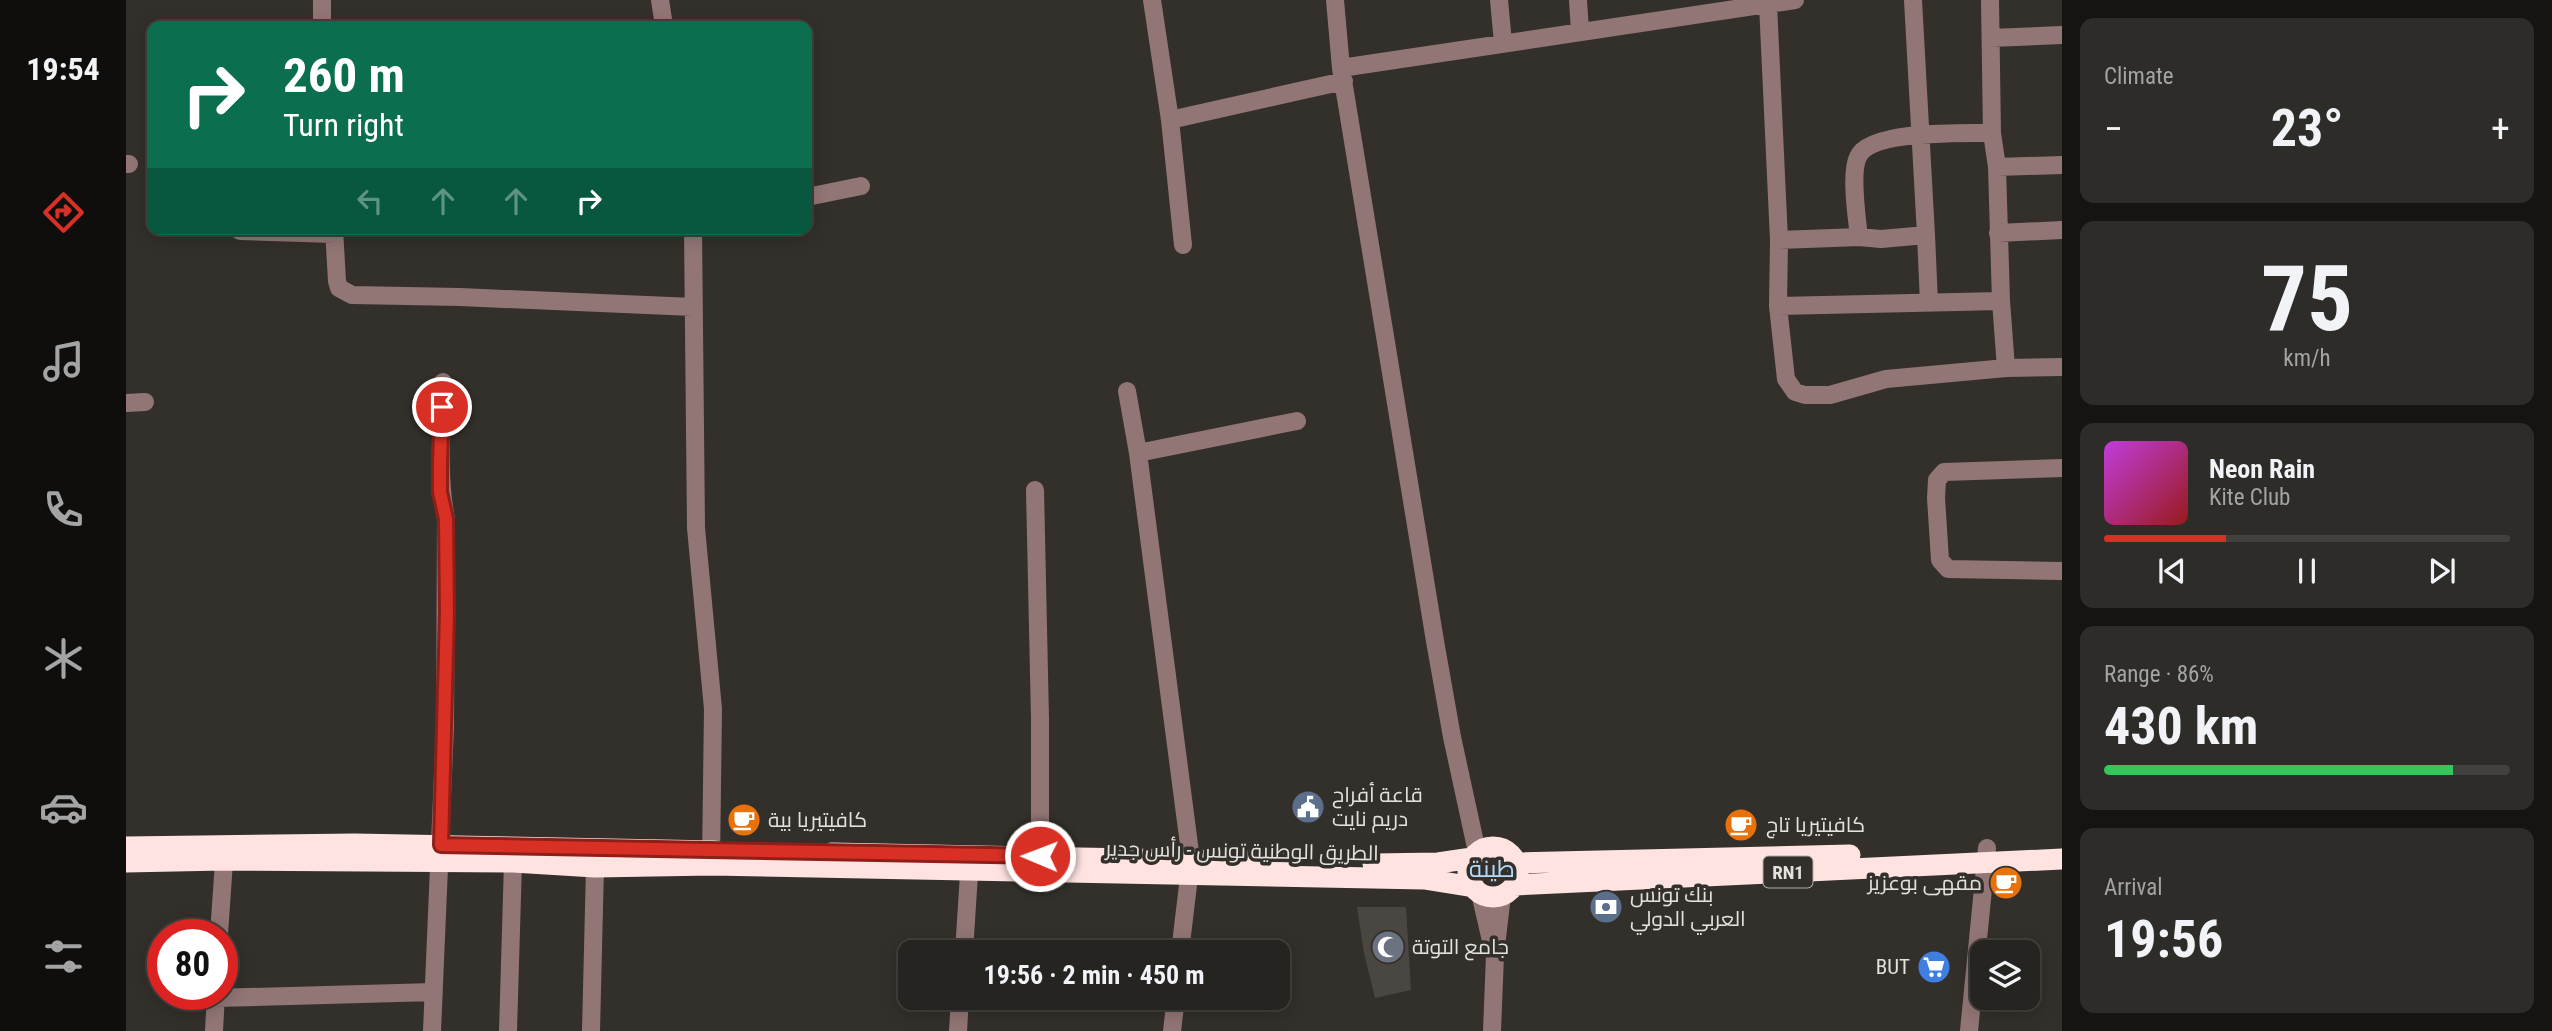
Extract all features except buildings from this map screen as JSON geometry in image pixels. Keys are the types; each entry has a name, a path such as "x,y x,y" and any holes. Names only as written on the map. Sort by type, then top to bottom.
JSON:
{"highway":[{"name":"RN1","path":"1477,890 1494,896 1508,890 1986,855 2062,845"},
{"name":"الطريق الوطنية تونس - رأس جدير","path":"126,847 225,852 439,853 1190,867 1398,864 1475,855"},
{"name":"RN1","path":"1475,855 1484,848 1499,848 1507,851 1516,863 1801,856 1986,855 2062,859"},
{"name":"الطريق الوطنية تونس - رأس جدير","path":"126,862 225,852"},
{"name":"الطريق الوطنية تونس - رأس جدير","path":"439,853 513,862 595,867 712,858"},
{"path":"1475,855 1468,873 1477,890"},
{"name":"الطريق الوطنية تونس - رأس جدير","path":"970,862 1040,856 1424,880 1477,890"},
{"path":"1508,890 1518,870 1516,863"}],"street":[{"path":"322,0 322,21"},
{"path":"660,0 663,21"},
{"path":"1152,0 1170,120 1183,245"},
{"path":"1335,0 1343,74 1435,640 1475,855"},
{"path":"1499,0 1503,43"},
{"path":"1578,0 1580,31"},
{"path":"1913,0 1929,303"},
{"path":"1990,0 1992,133 1997,167 2006,368"},
{"path":"1170,120 1343,74 1503,43 1780,2 1779,306 1786,379 1795,392 1805,395 1830,395 1886,379 2006,368 2062,366"},
{"path":"1991,38 2062,34"},
{"path":"1859,237 1855,170 1858,154 1862,150 1875,143 1919,135 1992,133"},
{"path":"1997,167 2062,165"},
{"path":"812,196 861,186"},
{"path":"1998,233 2062,230"},
{"path":"334,235 337,281 340,288 352,295 460,296 693,307"},
{"path":"693,235 696,528 713,709 712,858"},
{"path":"1779,240 1859,237 1881,239 1926,235"},
{"path":"1779,306 2001,301"},
{"path":"432,1031 447,612 446,519 440,492 443,382"},
{"path":"1127,391 1138,453 1190,867 1181,940"},
{"path":"126,403 145,402"},
{"path":"1138,453 1297,421"},
{"path":"2062,468 1944,472 1937,480 1936,498 1940,560 1948,569 2062,571"},
{"path":"1034,490 1040,719 1040,856"},
{"path":"220,919 225,852"},
{"path":"1969,1031 1986,855"},
{"path":"508,1031 513,862"},
{"path":"965,940 970,862"},
{"path":"591,1031 595,867"},
{"path":"1477,890 1494,955"},
{"path":"1492,1031 1494,955 1508,890"},
{"path":"238,996 434,992"},
{"path":"214,1031 215,1010"},
{"path":"958,1031 959,1010"},
{"path":"1172,1031 1175,1010"}],"place":[{"name":"قاعة أفراح دريم نايت","path":"1308,807"},
{"name":"كافيتيريا بية","path":"744,820"},
{"name":"كافيتيريا تاج","path":"1741,825"},
{"name":"مقهى بوعزيز","path":"2006,883"},
{"name":"بنك تونس العربي الدولي","path":"1606,907"},
{"name":"جامع التوتة","path":"1388,947"},
{"name":"BUT","path":"1934,967"}],"district":[{"name":"طينة","path":"1492,869"}],"route":[{"path":"442,407 440,492 446,519 447,612 441,845 1040,856"}]}
